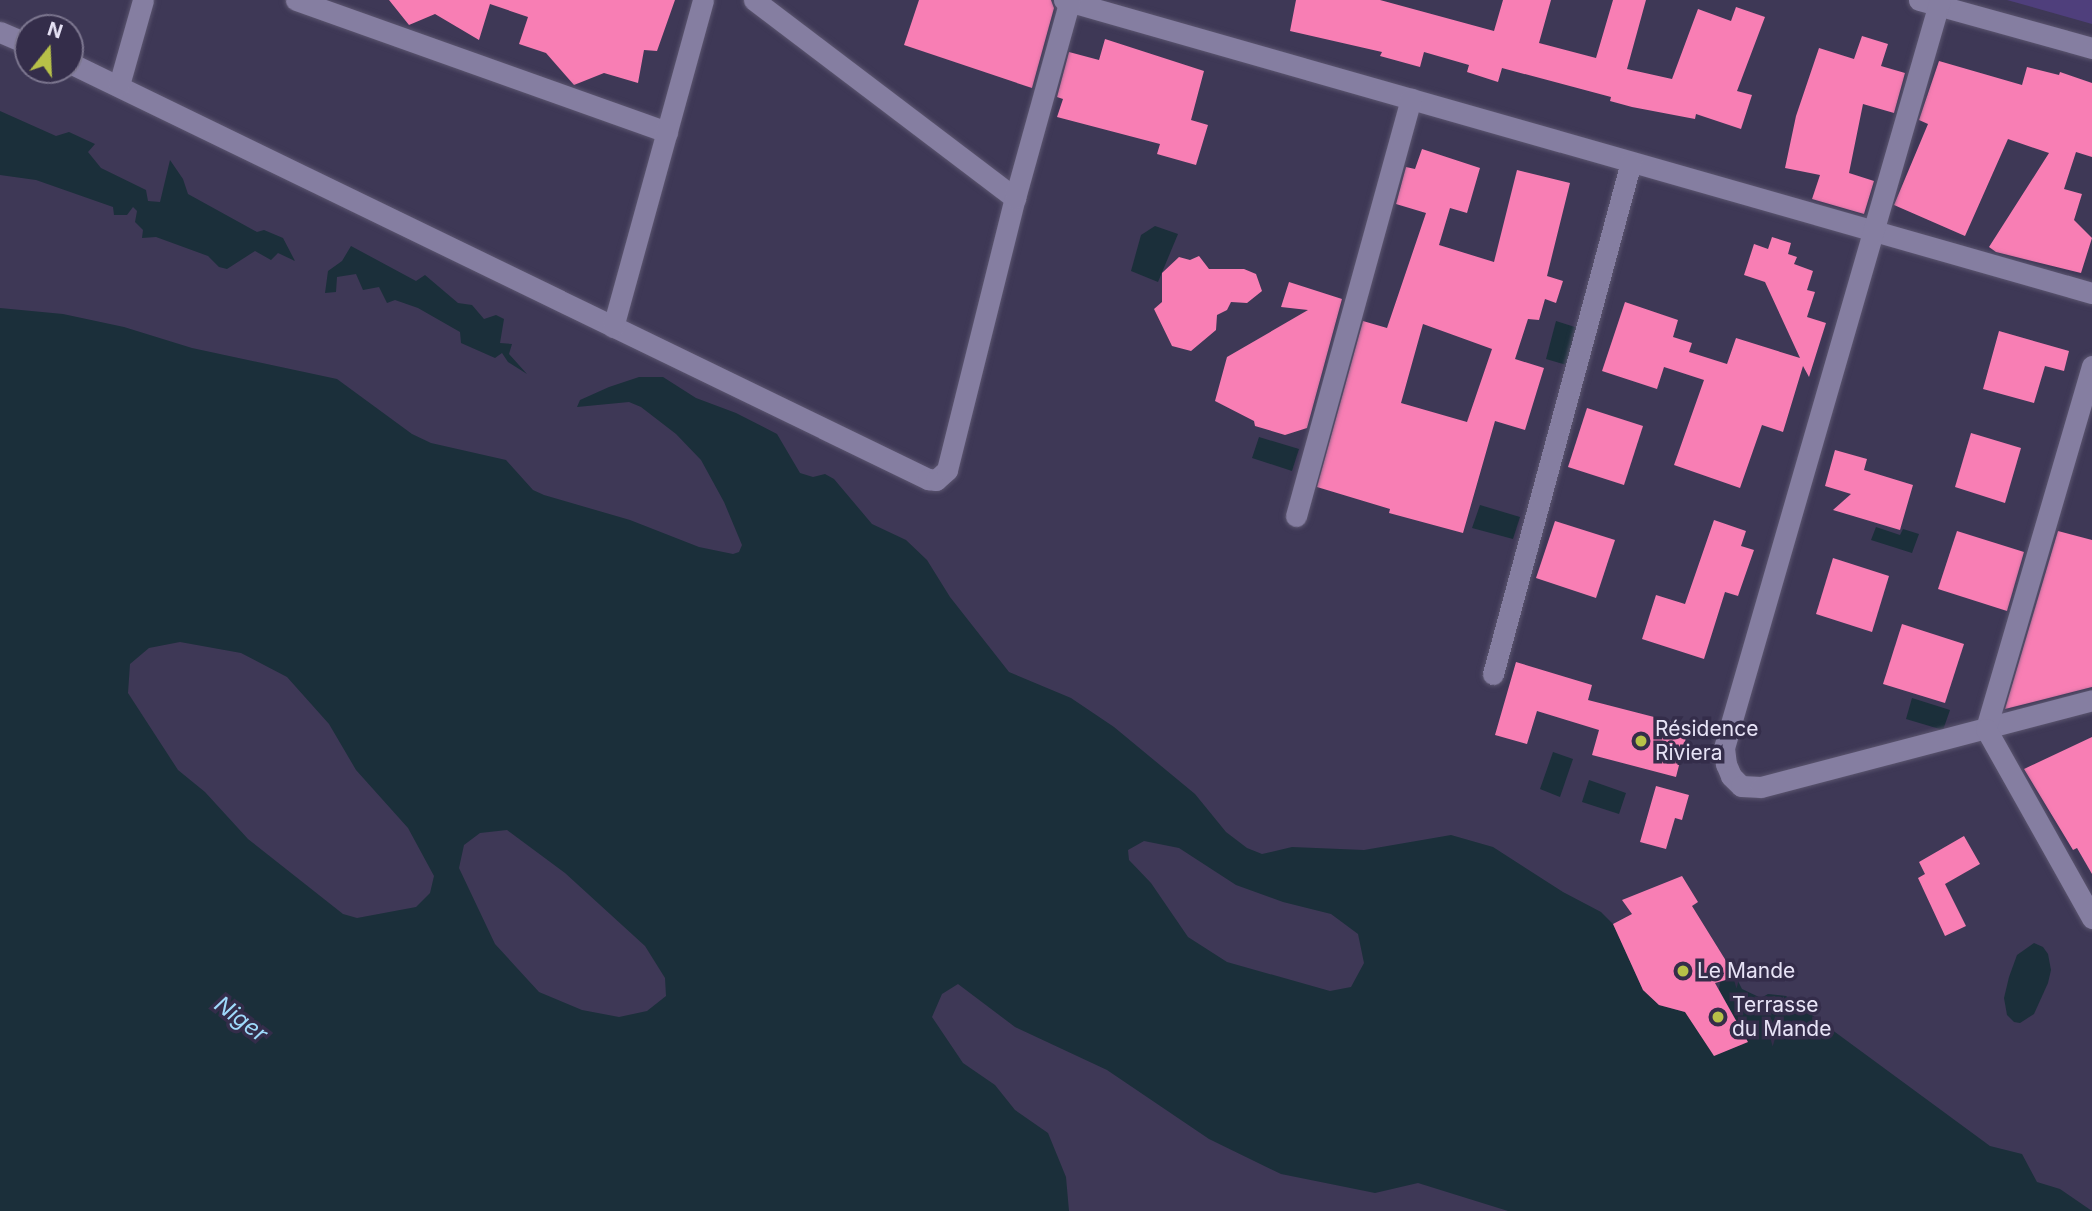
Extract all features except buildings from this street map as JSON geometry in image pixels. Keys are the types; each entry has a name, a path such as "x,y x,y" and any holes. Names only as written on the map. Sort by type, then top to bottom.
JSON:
{"street":[{"path":"119,85 143,0"},
{"path":"296,0 667,132"},
{"path":"613,327 703,0"},
{"path":"754,0 1015,198"},
{"path":"84,69 613,327 936,480 947,470 1068,0 2092,293"},
{"path":"1919,0 1940,3 2092,48"},
{"path":"1940,3 1724,748 1726,764 1731,776 1741,786 1761,787 2092,700"},
{"path":"1296,516 1411,99"},
{"path":"1493,674 1631,162"},
{"path":"2092,366 1986,729 2092,918"}],"shaded area":[{"path":"2007,0 2092,0 2092,24"}],"water":[{"path":"0,111 56,136 69,132 95,144 88,152 101,168 146,190 148,201 160,202 170,160 183,179 188,194 257,232 264,230 283,238 295,261 278,253 271,260 255,251 227,269 219,267 208,256 156,237 142,238 143,230 135,222 137,211 133,207 127,215 114,215 113,207 36,180 0,175"},
{"path":"1155,226 1178,234 1158,282 1131,271 1141,235"},
{"path":"351,246 416,281 425,275 458,303 472,305 484,319 496,315 504,319 500,343 512,344 509,354 527,374 508,362 502,353 495,358 461,343 460,332 418,308 395,300 387,303 379,287 363,290 356,274 337,277 336,292 325,293 328,271 342,261"},
{"name":"Niger","path":"0,308 63,314 124,327 192,348 337,379 412,434 431,443 506,460 533,490 544,495 630,520 699,547 733,554 739,552 742,545 724,502 701,460 676,434 641,407 629,402 577,407 580,400 609,387 639,377 663,377 696,398 736,413 777,434 800,473 813,477 825,474 834,479 872,524 906,540 927,560 950,597 1009,672 1071,698 1114,727 1195,794 1226,832 1247,848 1262,854 1292,847 1364,850 1451,835 1493,847 1563,892 1601,912 1613,924 1643,990 1659,1005 1685,1012 1715,1055 1743,1044 1745,1036 1719,990 1720,982 1736,977 1742,989 1761,998 1768,994 1786,996 1990,1146 2022,1154 2037,1182 2060,1189 2092,1211 1508,1211 1418,1183 1375,1193 1281,1174 1209,1139 1107,1070 1015,1027 958,984 942,994 932,1017 963,1063 995,1085 1015,1110 1048,1133 1066,1177 1069,1211 0,1211","holes":["180,642 241,653 287,677 329,724 356,770 408,828 434,876 430,893 416,907 357,918 343,914 248,839 205,792 178,770 128,693 130,664 149,648","507,830 565,873 645,946 665,978 666,996 647,1011 619,1017 582,1010 539,992 495,944 459,868 464,845 480,833","1144,841 1179,848 1236,885 1283,902 1331,914 1358,934 1364,963 1351,987 1330,991 1227,962 1188,937 1151,883 1129,860 1128,850"]},
{"path":"1556,321 1578,328 1570,366 1546,359"},
{"path":"1259,437 1299,449 1292,471 1252,458"},
{"path":"1480,505 1520,517 1513,539 1472,528"},
{"path":"1876,527 1900,535 1903,529 1919,534 1912,553 1871,540"},
{"path":"1912,698 1950,710 1943,730 1906,719"},
{"path":"1553,752 1573,759 1560,797 1540,789"},
{"path":"1589,780 1626,793 1619,814 1582,802"},
{"path":"2034,943 2043,947 2048,954 2051,970 2048,983 2034,1014 2020,1023 2014,1022 2007,1015 2004,998 2009,977 2017,955"}],"place":[{"name":"Résidence Riviera","path":"1641,741"},
{"name":"Le Mande","path":"1683,971"},
{"name":"Terrasse du Mande","path":"1718,1017"}]}
